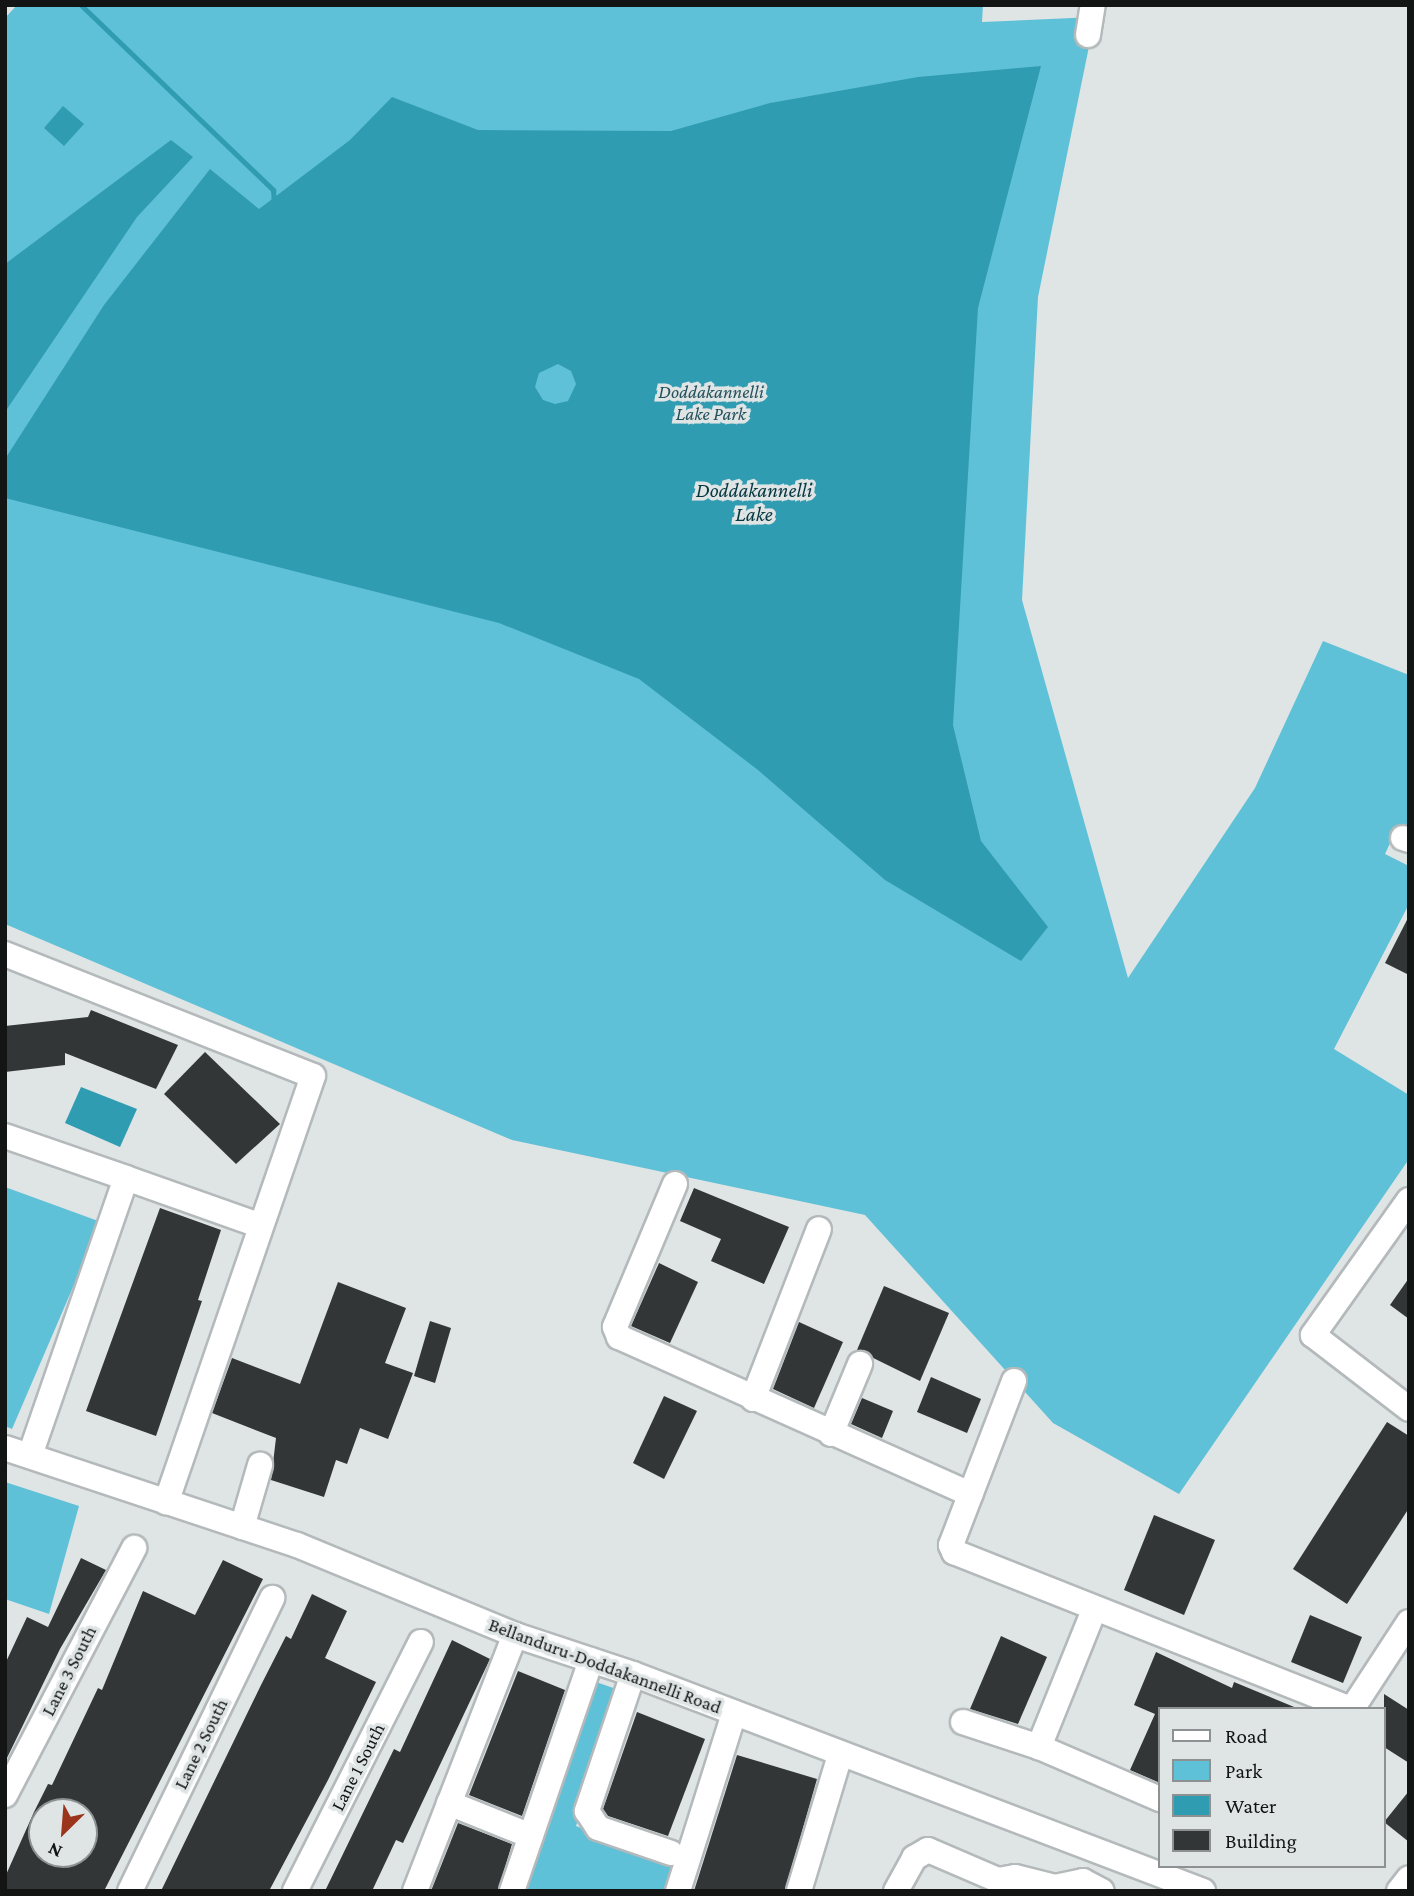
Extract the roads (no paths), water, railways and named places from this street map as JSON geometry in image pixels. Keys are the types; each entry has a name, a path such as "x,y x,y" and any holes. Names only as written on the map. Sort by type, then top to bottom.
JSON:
{"street":[{"path":"1088,35 1093,5"},
{"path":"5,954 313,1076 259,1225 166,1502"},
{"path":"5,1136 259,1225"},
{"path":"30,1455 126,1178"},
{"path":"675,1184 615,1327 619,1338 970,1494"},
{"path":"1409,1200 1313,1330 1314,1339 1409,1409"},
{"path":"753,1399 819,1229"},
{"path":"831,1434 860,1364"},
{"path":"1014,1381 951,1545 954,1552 1094,1610 1346,1707"},
{"name":"Bellanduru-Doddakannelli Road","path":"5,1448 297,1545 515,1635 633,1674 1203,1891"},
{"path":"242,1527 260,1465"},
{"name":"Lane 3 South","path":"5,1795 134,1548"},
{"name":"Lane 2 South","path":"130,1891 272,1598"},
{"path":"1039,1747 1094,1610"},
{"path":"1352,1707 1409,1622"},
{"path":"415,1891 515,1635"},
{"name":"Lane 1 South","path":"295,1891 421,1643"},
{"path":"512,1891 592,1661"},
{"path":"633,1674 587,1811 598,1828 671,1853"},
{"path":"679,1890 734,1713"},
{"path":"963,1721 1039,1747 1158,1798"},
{"path":"799,1891 840,1755"},
{"path":"449,1804 531,1836"},
{"path":"896,1891 914,1858 928,1850 996,1885 1015,1877 1055,1887 1073,1880 1102,1891"},
{"path":"1399,1891 1409,1878"}],"water":[{"name":"Doddakannelli Lake","path":"1041,66 978,308 953,725 981,841 1048,927 1021,961 885,880 758,770 639,679 499,623 5,498 5,459 104,305 210,169 259,209 350,140 392,97 478,130 671,131 770,103 918,77","holes":["558,364 571,371 576,384 568,401 555,404 543,400 535,387 539,373"]},
{"path":"63,106 84,124 64,146 44,128"},
{"path":"171,140 193,157 137,217 5,412 5,264"},
{"path":"81,1087 137,1109 120,1147 65,1123"}],"waterway":[{"path":"81,5 273,190 274,204"}],"park label":[{"name":"Doddakannelli Lake Park","path":"711,403"}]}
